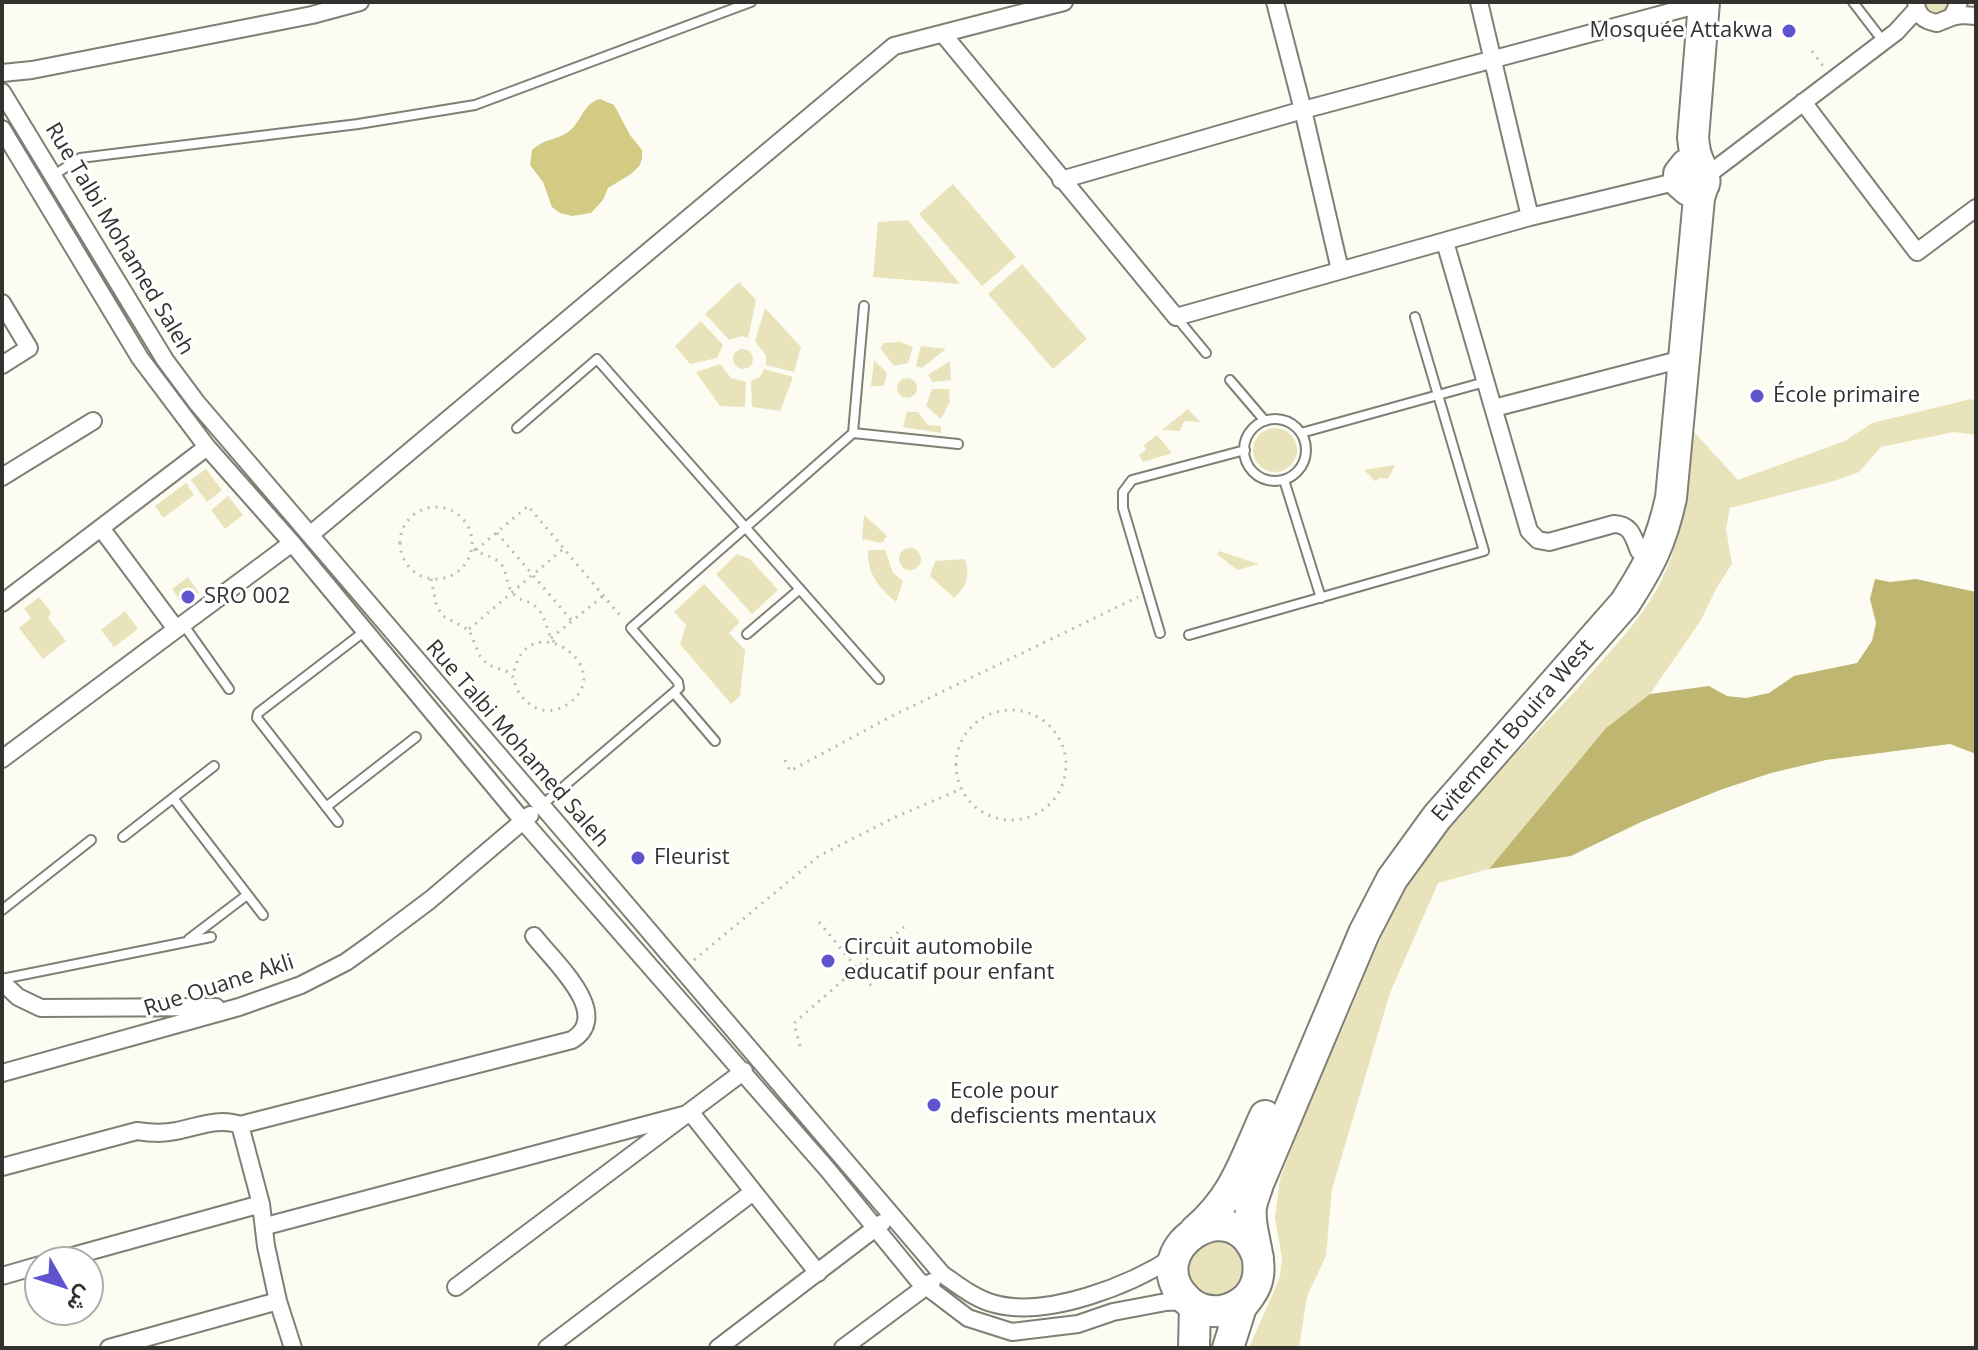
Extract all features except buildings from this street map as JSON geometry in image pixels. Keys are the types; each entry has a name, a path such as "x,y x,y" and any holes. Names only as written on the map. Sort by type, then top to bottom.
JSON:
{"highway":[{"path":"1693,138 1704,2"},
{"name":"Evitement Bouira West","path":"1195,1231 1217,1213 1229,1196 1350,923 1371,881 1406,825 1593,617 1628,572 1639,551 1652,520 1657,497 1687,183 1697,159 1693,138"},
{"name":"Evitement Bouira West","path":"1258,1258 1251,1208 1258,1184 1364,933 1392,879 1437,817 1625,603 1663,536 1671,498 1699,198 1687,183"},
{"path":"1228,1348 1241,1307 1253,1290 1257,1280 1258,1258 1245,1236 1229,1227 1212,1225 1195,1231 1180,1245 1175,1256 1174,1280 1191,1303 1205,1310 1227,1310 1237,1306 1253,1290"},
{"path":"1191,1303 1194,1348"}],"street":[{"path":"2,73 32,70 312,15 360,2"},
{"path":"310,535 894,46 1064,2"},
{"path":"1275,2 1340,270"},
{"path":"1479,2 1530,217"},
{"path":"1061,180 1303,110 1704,2"},
{"path":"943,34 1176,317 1530,217 1687,183 1731,157 1890,37 1916,5 1923,18 1932,23"},
{"path":"1890,37 1941,23 1958,7 1962,15 1976,15"},
{"name":"Rue Talbi Mohamed Saleh","path":"2,92 165,360 197,403 942,1274 978,1298 1021,1308 1074,1300 1129,1282 1175,1256"},
{"path":"1803,102 1917,252 1976,208"},
{"name":"Rue Talbi Mohamed Saleh","path":"2,129 140,358 207,447 292,543 523,821 744,1071 925,1287 968,1318 1012,1332 1078,1324 1113,1312 1166,1302 1191,1303"},
{"path":"1693,138 1710,154 1731,157"},
{"path":"1445,242 1529,531 1538,540 1549,542 1614,524 1624,525 1631,531 1639,551"},
{"path":"2,303 29,348 2,365"},
{"path":"1494,408 1671,362"},
{"path":"2,477 93,421"},
{"path":"2,603 207,447"},
{"path":"101,528 180,626"},
{"path":"2,759 292,543"},
{"name":"Rue Ouane Akli","path":"2,1073 239,1007 301,985 346,962 430,900 541,806"},
{"path":"2,1167 137,1131 157,1134 224,1121 240,1125 572,1040 581,1035 587,1026 589,1012 583,998 534,936"},
{"path":"2,980 18,997 41,1008 239,1007"},
{"path":"456,1287 744,1071"},
{"path":"691,1113 818,1273"},
{"path":"266,1226 691,1113"},
{"path":"240,1125 266,1226 266,1246 278,1301 293,1348"},
{"path":"547,1348 753,1192"},
{"path":"104,1247 261,1204"},
{"path":"718,1348 892,1215"},
{"path":"2,1276 24,1270"},
{"path":"843,1348 942,1274"},
{"path":"109,1348 278,1301"}],"lane":[{"path":"54,175 80,158 358,124 475,105 751,2"},
{"path":"1853,2 1890,37"},
{"path":"541,806 679,688 678,682 631,628 853,433 864,306"},
{"path":"1176,317 1206,353"},
{"path":"1189,635 1484,551 1415,317"},
{"path":"517,428 597,359 879,679"},
{"path":"1230,380 1265,421"},
{"path":"1301,433 1487,382"},
{"path":"1265,421 1285,421 1301,433 1305,442 1304,461 1299,470 1284,480 1274,481 1256,475 1246,459 1250,432 1265,421"},
{"path":"853,433 958,444"},
{"path":"1160,633 1123,508 1123,492 1132,480 1245,450"},
{"path":"1284,480 1321,598"},
{"path":"747,634 800,589"},
{"path":"180,626 229,689"},
{"path":"338,822 257,718 258,713 366,631"},
{"path":"674,693 715,741"},
{"path":"326,807 416,737"},
{"path":"123,837 214,766"},
{"path":"173,798 263,915"},
{"path":"2,910 91,840"},
{"path":"185,942 247,895"},
{"path":"2,980 211,937"}],"path":[{"path":"1812,51 1834,79"},
{"path":"474,549 468,524 450,509 426,507 407,521 402,531 402,555 417,574 431,579 452,576 462,568 474,549 528,506 631,628"},
{"path":"497,532 572,621"},
{"path":"431,579 437,607 443,616 469,630 480,656 488,665 513,677 521,698 529,705 550,711 571,703 582,684 583,672 574,653 553,640 538,608 512,592 498,561 474,549"},
{"path":"469,630 563,549"},
{"path":"785,760 790,771 892,716 1148,592"},
{"path":"513,677 519,658 526,650 534,644 553,640 603,596"},
{"path":"1009,710 1027,712 1055,732 1063,748 1066,765 1063,783 1054,799 1040,812 1023,819 1004,820 987,814 972,804 961,789 956,771 957,753 964,736 976,722 991,713 1009,710"},
{"path":"684,969 819,856 893,818 961,789"},
{"path":"819,922 874,989"},
{"path":"800,1046 794,1023 904,927"}],"shaded area":[{"path":"1923,2 1952,2 1948,12 1934,16 1926,11"},
{"path":"600,99 614,105 642,150 640,165 608,188 603,200 591,213 572,216 560,213 552,207 543,182 530,165 532,150 568,132 589,105"},
{"path":"953,184 1016,257 982,286 919,214"},
{"path":"908,220 960,284 873,277 878,222"},
{"path":"1022,264 1087,339 1053,369 988,294"},
{"path":"739,282 756,300 748,338 742,336 729,340 705,314"},
{"path":"765,308 801,347 794,372 766,365 766,356 755,341"},
{"path":"701,321 723,345 717,358 690,364 675,346"},
{"path":"900,342 913,347 908,363 894,366 880,348 884,343"},
{"path":"921,346 946,349 922,368 916,366"},
{"path":"743,349 750,352 753,359 750,366 743,369 736,366 733,359 736,352"},
{"path":"874,360 887,373 884,386 871,386"},
{"path":"950,361 951,380 932,382 928,375"},
{"path":"720,364 731,378 746,382 745,407 720,406 696,372"},
{"path":"764,369 793,377 780,411 752,407 751,381 760,377"},
{"path":"907,378 914,381 917,388 914,395 907,398 900,395 897,388 900,381"},
{"path":"932,389 949,389 950,401 941,419 926,406"},
{"path":"1971,399 1976,402 1976,435 1954,432 1881,447 1859,472 1730,508 1726,529 1732,564 1701,620 1650,694 1606,728 1489,869 1438,883 1390,993 1332,1189 1326,1256 1307,1296 1299,1348 1249,1348 1280,1277 1282,1258 1275,1218 1280,1179 1390,918 1421,865 1459,816 1586,679 1650,601 1666,571 1679,532 1687,491 1692,430 1738,480 1845,441 1872,423"},
{"path":"1188,409 1200,422 1184,421 1180,431 1162,430"},
{"path":"907,412 918,412 928,425 941,426 941,433 903,427"},
{"path":"1275,428 1290,435 1297,450 1290,465 1275,472 1260,465 1253,450 1260,435"},
{"path":"1157,435 1172,453 1143,462 1139,455 1146,450 1144,445"},
{"path":"1395,465 1388,479 1375,481 1364,470"},
{"path":"206,469 222,490 207,502 191,480"},
{"path":"186,483 194,495 163,518 155,506"},
{"path":"228,496 243,515 225,529 211,510"},
{"path":"864,515 887,536 882,543 862,539"},
{"path":"910,548 918,551 921,559 918,567 910,570 902,567 899,559 902,551"},
{"path":"868,550 885,550 893,573 903,581 896,602 875,580"},
{"path":"1219,551 1259,564 1237,570 1217,554"},
{"path":"737,554 750,559 778,590 752,614 716,574"},
{"path":"965,559 966,581 954,598 930,576 935,561"},
{"path":"188,577 199,593 183,604 172,589"},
{"path":"1875,579 1890,582 1916,579 1976,592 1976,754 1950,744 1826,760 1771,773 1720,790 1641,822 1571,856 1489,869 1606,728 1650,694 1709,686 1727,696 1746,698 1769,693 1794,676 1857,663 1872,641 1876,623 1870,599"},
{"path":"704,584 740,622 729,633 745,650 740,696 731,704 680,644 686,625 674,612"},
{"path":"39,597 51,612 48,618 66,641 43,659 19,628 31,618 24,609"},
{"path":"125,611 138,629 114,647 101,630"},
{"path":"1216,1239 1236,1247 1244,1267 1236,1287 1216,1295 1196,1287 1188,1267 1196,1247"}],"place":[{"name":"Mosquée Attakwa","path":"1789,31"},
{"name":"École primaire","path":"1757,396"},
{"name":"SRO 002","path":"188,597"},
{"name":"Fleurist","path":"638,858"},
{"name":"Circuit automobile educatif pour enfant","path":"828,961"},
{"name":"Ecole pour defiscients mentaux","path":"934,1105"}]}
